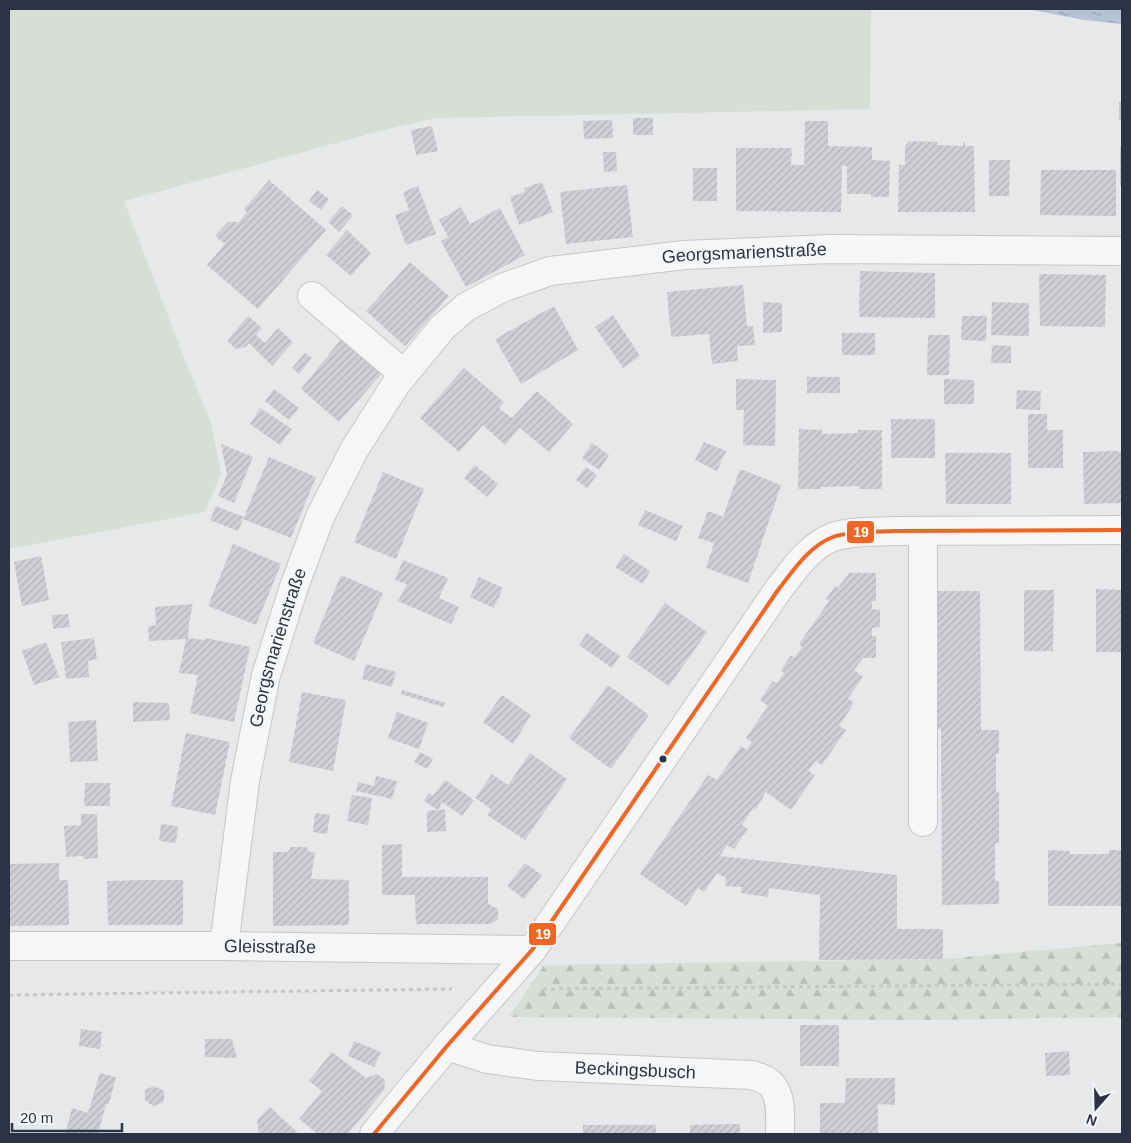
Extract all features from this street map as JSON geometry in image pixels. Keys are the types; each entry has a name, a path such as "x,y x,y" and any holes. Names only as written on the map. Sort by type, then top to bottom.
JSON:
{"street":[{"name":"Georgsmarienstraße","path":"224,946 245,781 269,666 294,587 320,517 354,450 404,374 442,328 466,307 502,288 550,271 684,256 758,251 831,250 1122,251"},
{"path":"312,296 404,374"},
{"path":"374,1134 447,1046 532,950 778,590 799,562 813,549 833,537 868,532 1122,530"},
{"path":"923,531 923,822"},
{"name":"Gleisstraße","path":"9,946 224,946 532,950"},
{"name":"Beckingsbusch","path":"447,1046 488,1059 538,1066 752,1075 768,1081 775,1090 780,1108 780,1134"}],"path":[{"path":"9,995 498,988 1122,984"}],"green space":[{"path":"9,9 871,9 870,109 436,118 380,131 124,201 210,420 221,473 205,512 9,549"},
{"path":"1122,943 1122,1017 922,1020 509,1017 544,965 944,959"}],"water":[{"path":"1027,9 1122,9 1122,24 1084,20"}],"building":[{"path":"1119,102 1122,102 1122,120 1119,120"},
{"path":"633,118 653,118 653,135 633,135"},
{"path":"612,120 613,138 584,139 583,121"},
{"path":"805,121 828,121 828,146 872,147 872,160 890,161 889,197 871,197 871,194 847,194 847,166 842,166 841,212 736,211 736,148 792,148 791,165 804,165"},
{"path":"432,126 438,151 416,155 411,130"},
{"path":"909,141 937,142 938,145 963,146 963,142 965,142 965,146 974,146 975,212 898,212 899,165 905,165 905,146"},
{"path":"1120,147 1122,147 1122,185 1120,185"},
{"path":"603,152 616,152 617,171 604,172"},
{"path":"989,160 1010,160 1009,196 989,196"},
{"path":"693,168 717,168 717,201 693,201"},
{"path":"1041,170 1116,170 1116,216 1040,215"},
{"path":"269,180 326,230 258,309 207,265 225,244 215,236 228,222 239,222 247,212 244,209"},
{"path":"542,182 553,212 519,225 510,197 525,192 524,188"},
{"path":"627,185 633,237 566,244 560,192"},
{"path":"418,186 436,234 406,245 395,215 409,210 403,192"},
{"path":"317,190 329,199 321,210 309,201"},
{"path":"342,206 353,215 339,232 328,222"},
{"path":"461,207 470,224 500,208 525,255 466,287 441,241 448,237 439,220"},
{"path":"347,230 371,253 351,276 326,255"},
{"path":"410,262 449,296 405,346 366,311"},
{"path":"860,271 935,273 935,318 859,317"},
{"path":"1039,274 1106,275 1105,327 1040,326"},
{"path":"743,285 747,326 753,326 755,345 737,346 738,361 712,364 709,334 671,337 667,292"},
{"path":"763,302 782,303 782,332 763,333"},
{"path":"992,302 1029,303 1029,336 991,335"},
{"path":"554,306 578,350 521,384 495,339"},
{"path":"613,315 640,356 623,368 595,327"},
{"path":"248,316 262,328 256,335 265,343 278,328 293,342 272,366 249,343 246,347 236,349 227,341"},
{"path":"962,316 987,316 986,341 961,340"},
{"path":"842,333 875,333 875,355 842,355"},
{"path":"928,335 950,335 949,375 927,375"},
{"path":"343,337 383,372 339,422 301,389"},
{"path":"992,345 1011,346 1011,363 991,363"},
{"path":"305,353 312,358 299,374 292,368"},
{"path":"464,368 504,402 499,408 512,418 537,391 573,424 549,452 520,428 505,445 483,425 459,452 420,418"},
{"path":"807,377 840,377 840,393 807,393"},
{"path":"736,379 776,380 775,446 743,445 744,410 736,410"},
{"path":"944,379 974,380 974,404 944,404"},
{"path":"274,389 299,408 289,420 265,401"},
{"path":"1017,390 1041,391 1040,410 1016,409"},
{"path":"260,408 292,429 280,445 250,424"},
{"path":"1028,414 1047,414 1047,430 1063,430 1063,468 1028,468"},
{"path":"891,419 935,419 935,458 891,458"},
{"path":"799,429 822,430 822,434 858,433 858,430 882,430 882,489 859,489 860,486 798,489"},
{"path":"704,442 726,451 717,471 695,460"},
{"path":"592,443 609,455 599,470 582,458"},
{"path":"221,444 253,457 234,503 218,496 227,475"},
{"path":"1083,452 1122,452 1122,503 1084,504"},
{"path":"945,453 1011,453 1011,504 946,504"},
{"path":"269,457 316,477 291,538 243,519 238,531 210,520 216,506 244,517"},
{"path":"475,465 498,484 487,497 464,478"},
{"path":"586,467 597,475 587,488 576,480"},
{"path":"740,469 781,485 748,583 706,568 714,543 698,538 708,511 723,517"},
{"path":"383,472 424,489 396,559 354,542"},
{"path":"645,510 683,526 676,541 638,525"},
{"path":"233,544 281,564 256,625 208,606"},
{"path":"624,554 650,571 643,584 615,567"},
{"path":"41,556 49,600 22,606 14,562"},
{"path":"403,560 448,578 439,598 459,607 451,624 398,601 407,584 395,580"},
{"path":"849,573 876,573 876,601 872,601 872,609 880,610 880,627 872,628 872,636 876,636 876,658 863,658 854,670 863,677 848,698 854,703 839,726 846,730 822,765 816,761 808,771 815,775 791,810 766,792 756,809 754,807 742,825 748,829 734,849 727,845 720,856 897,875 897,929 943,929 943,959 819,960 820,895 769,888 768,897 741,893 742,887 725,886 726,878 717,873 704,892 698,888 686,906 640,874 708,775 717,780 741,746 747,750 752,742 746,738 768,706 760,700 773,681 777,683 784,673 781,670 791,655 794,658 802,647 799,644 829,601 826,599 835,586 838,588"},
{"path":"341,575 383,593 354,661 313,643"},
{"path":"479,577 503,588 494,608 470,597"},
{"path":"1096,589 1122,590 1122,652 1096,652"},
{"path":"1024,590 1054,590 1053,651 1024,651"},
{"path":"927,591 980,591 981,730 999,730 999,754 996,754 996,792 999,792 999,843 995,843 995,881 999,881 999,904 942,905 941,729 927,729"},
{"path":"665,603 707,632 669,686 627,657"},
{"path":"193,604 188,638 206,640 206,638 250,647 234,722 190,713 198,675 179,673 186,639 149,641 148,626 156,625 155,607"},
{"path":"68,614 70,627 53,629 52,615"},
{"path":"587,633 620,656 612,668 579,645"},
{"path":"94,638 97,659 88,661 89,677 66,679 61,642"},
{"path":"46,642 59,677 34,685 22,651"},
{"path":"366,664 396,672 392,687 362,679"},
{"path":"608,685 649,715 611,769 569,738"},
{"path":"402,690 445,703 443,707 401,694"},
{"path":"302,692 346,700 333,771 289,762"},
{"path":"502,695 531,715 513,744 483,722"},
{"path":"133,702 169,703 170,720 133,722"},
{"path":"397,712 428,723 419,749 388,738"},
{"path":"96,720 98,761 70,762 68,722"},
{"path":"186,733 230,742 215,815 171,806"},
{"path":"420,752 433,759 427,769 414,762"},
{"path":"530,753 567,779 525,840 487,815 491,809 475,798 492,774 508,785"},
{"path":"376,776 397,781 392,799 356,791 358,782 374,786"},
{"path":"445,780 474,800 462,816 442,802 438,810 424,801 429,793 433,796"},
{"path":"85,783 110,783 110,806 84,806"},
{"path":"352,795 372,798 368,825 347,821"},
{"path":"445,809 446,831 427,832 427,811"},
{"path":"315,813 330,815 327,834 313,832"},
{"path":"81,814 97,814 98,858 84,859 83,856 66,857 64,826 81,825"},
{"path":"161,824 178,826 176,843 159,841"},
{"path":"402,844 402,877 488,877 488,904 498,909 498,919 491,924 416,924 415,895 382,895 382,845"},
{"path":"291,847 306,847 310,852 315,852 311,879 349,880 349,925 273,926 273,852 288,852"},
{"path":"1048,850 1070,851 1070,854 1109,854 1109,850 1122,850 1122,906 1048,906"},
{"path":"59,863 59,880 68,880 69,925 9,926 9,864"},
{"path":"525,863 542,875 524,899 507,886"},
{"path":"183,880 183,925 108,925 107,881"},
{"path":"800,1025 839,1025 839,1066 800,1066"},
{"path":"81,1029 102,1032 100,1049 79,1046"},
{"path":"205,1039 232,1039 237,1058 205,1057"},
{"path":"354,1041 381,1052 374,1067 348,1056"},
{"path":"1069,1051 1070,1075 1046,1076 1045,1053"},
{"path":"332,1052 366,1078 377,1074 385,1080 384,1090 348,1134 318,1134 299,1119 322,1091 309,1081"},
{"path":"100,1073 116,1077 98,1134 65,1134 72,1108 88,1113"},
{"path":"846,1078 895,1078 895,1105 878,1104 878,1134 820,1134 820,1103 845,1103"},
{"path":"154,1086 164,1091 164,1102 153,1106 145,1100 145,1090"},
{"path":"270,1107 299,1134 259,1134 257,1120"},
{"path":"740,1124 740,1134 690,1134 690,1125"},
{"path":"583,1125 656,1125 656,1134 583,1134"}],"transit line":[{"name":"19","path":"374,1134 447,1046 532,950 778,590 816,546 833,537 863,532 1122,530"}]}
